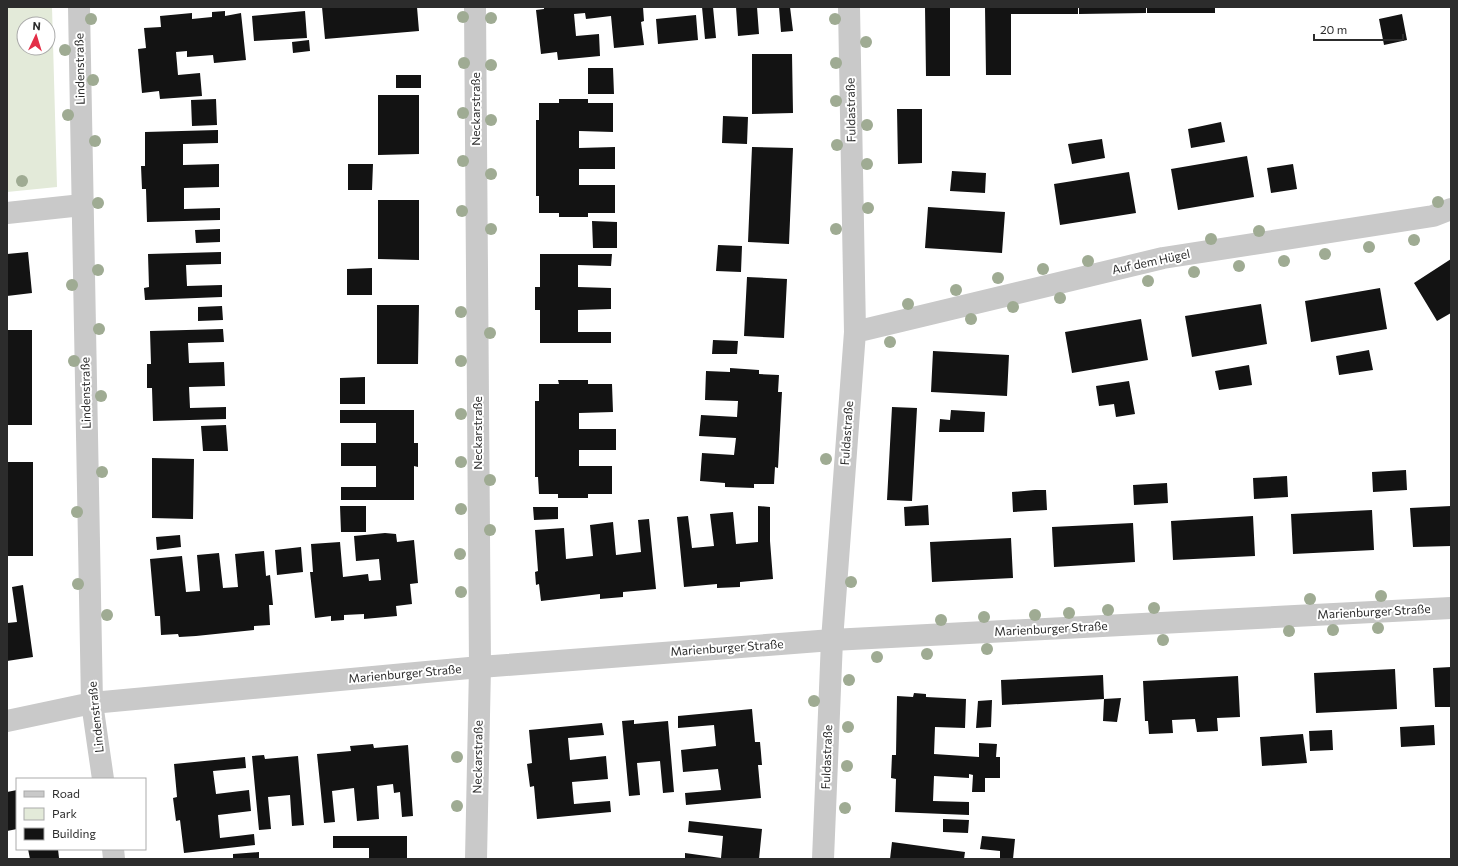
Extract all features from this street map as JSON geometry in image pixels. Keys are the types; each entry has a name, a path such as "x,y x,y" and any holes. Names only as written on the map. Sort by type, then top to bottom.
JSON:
{"street":[{"name":"Lindenstraße","path":"79,7 92,703 103,778"},
{"name":"Neckarstraße","path":"475,7 480,667 476,859"},
{"name":"Fuldastraße","path":"823,859 832,640 855,332 849,7"},
{"path":"7,213 82,205"},
{"name":"Auf dem Hügel","path":"855,332 1163,258 1433,216 1451,209"},
{"name":"Marienburger Straße","path":"7,721 92,703 480,667 832,640 1451,608"}],"green space":[{"path":"7,7 52,7 52,16 16,16 16,56 53,56 57,187 7,192"}],"building":[{"path":"322,7 417,7 419,31 325,39"},
{"path":"544,7 643,7 644,21 641,22 644,45 614,48 611,16 586,19 585,13 574,14 576,36 599,34 600,56 558,60 557,52 541,54 536,10 544,9"},
{"path":"702,7 713,7 716,38 705,39"},
{"path":"736,7 757,7 759,34 738,36"},
{"path":"779,7 790,7 793,31 781,32"},
{"path":"925,7 950,7 950,76 926,76"},
{"path":"985,7 1078,7 1078,14 1011,14 1011,75 986,75"},
{"path":"1079,7 1146,7 1146,13 1079,14"},
{"path":"1147,7 1215,7 1215,13 1147,13"},
{"path":"225,11 225,16 241,13 246,60 214,63 213,55 187,57 187,51 176,52 178,75 200,73 202,96 160,99 159,91 142,93 138,49 146,48 144,28 161,27 160,16 192,13 192,19 212,17 212,12"},
{"path":"305,11 307,38 254,41 252,16"},
{"path":"1402,14 1407,40 1384,45 1379,19"},
{"path":"696,15 698,40 658,44 656,19"},
{"path":"309,40 310,51 293,53 292,42"},
{"path":"752,54 792,54 793,113 752,114"},
{"path":"588,68 613,68 614,94 588,94"},
{"path":"396,75 421,75 421,88 396,88"},
{"path":"378,95 419,95 419,154 378,155"},
{"path":"216,99 217,125 192,126 191,100"},
{"path":"559,99 588,99 588,103 613,103 613,132 579,131 579,148 615,147 615,169 579,169 579,185 615,185 615,213 588,213 588,217 559,217 559,213 539,213 539,196 536,196 536,120 539,120 539,103 559,103"},
{"path":"897,109 922,109 922,163 898,164"},
{"path":"723,116 748,117 747,144 722,143"},
{"path":"1221,122 1225,142 1191,148 1188,129"},
{"path":"218,130 218,143 183,144 183,165 219,164 219,187 184,188 184,209 220,208 220,220 147,222 146,189 142,189 141,166 145,166 145,132"},
{"path":"1102,139 1105,158 1072,164 1068,144"},
{"path":"752,147 793,148 789,244 748,242"},
{"path":"1247,156 1254,197 1178,210 1171,169"},
{"path":"348,164 373,164 372,190 348,190"},
{"path":"1293,164 1297,189 1271,193 1267,168"},
{"path":"952,171 986,173 985,193 950,191"},
{"path":"1129,172 1136,213 1060,225 1054,184"},
{"path":"378,200 419,200 419,260 378,259"},
{"path":"928,207 1005,212 1002,253 925,248"},
{"path":"592,221 617,222 617,248 593,248"},
{"path":"220,229 220,242 196,243 195,230"},
{"path":"718,245 742,246 741,272 716,271"},
{"path":"28,252 32,293 7,296 7,254"},
{"path":"221,252 221,264 186,265 187,286 222,285 222,297 145,300 144,288 149,287 148,254"},
{"path":"540,254 612,254 611,266 578,265 578,287 611,288 611,309 578,310 578,332 611,332 611,343 540,343 540,310 535,310 535,287 540,287"},
{"path":"1451,259 1451,313 1437,321 1414,283"},
{"path":"372,268 372,295 347,295 347,269"},
{"path":"747,277 787,279 784,338 744,336"},
{"path":"1380,288 1387,329 1311,342 1305,301"},
{"path":"1261,304 1267,344 1192,357 1185,316"},
{"path":"377,305 419,305 418,364 377,364"},
{"path":"222,306 223,320 198,321 198,307"},
{"path":"1141,319 1148,360 1072,373 1065,332"},
{"path":"223,329 224,342 188,343 189,363 224,362 225,386 189,387 190,408 226,407 226,419 153,421 152,388 147,388 147,364 151,364 150,331"},
{"path":"7,330 32,330 32,425 7,425"},
{"path":"713,340 738,341 737,354 712,354"},
{"path":"1369,350 1373,370 1339,375 1336,356"},
{"path":"933,351 1009,355 1007,396 931,392"},
{"path":"1249,365 1252,385 1219,390 1215,371"},
{"path":"730,368 759,370 759,374 779,375 778,392 782,392 778,468 775,467 774,484 754,484 754,488 725,487 725,483 700,481 702,453 734,455 736,438 699,436 701,415 737,417 738,401 705,400 706,371 730,372"},
{"path":"365,377 365,404 340,404 340,378"},
{"path":"558,380 588,380 588,384 612,384 613,412 579,413 579,429 616,429 616,450 579,450 579,466 612,466 612,494 588,494 588,498 558,498 558,494 539,494 538,477 535,477 535,401 539,401 539,384 559,384"},
{"path":"1129,381 1135,414 1116,417 1114,404 1099,406 1096,386"},
{"path":"892,407 917,408 912,501 887,500"},
{"path":"340,410 414,410 414,443 418,443 418,467 414,466 414,500 341,500 341,487 376,487 376,466 341,466 341,443 376,443 376,423 340,423"},
{"path":"951,410 985,412 984,432 939,432 940,419 950,420"},
{"path":"226,425 228,451 203,451 201,426"},
{"path":"152,458 194,459 193,519 152,518"},
{"path":"7,462 33,462 33,556 7,556"},
{"path":"1406,470 1407,490 1373,492 1372,472"},
{"path":"1287,476 1288,497 1254,499 1253,478"},
{"path":"1167,483 1168,503 1134,505 1133,485"},
{"path":"1046,490 1047,510 1013,512 1012,492"},
{"path":"928,505 929,525 905,526 904,507"},
{"path":"340,506 366,506 366,532 341,532"},
{"path":"758,506 770,507 770,541 773,579 740,582 740,587 717,588 717,584 684,587 677,517 688,516 692,548 714,546 710,514 733,512 736,544 758,542"},
{"path":"1451,506 1451,546 1413,547 1410,508"},
{"path":"533,507 558,507 558,519 534,520"},
{"path":"1372,510 1374,550 1293,554 1291,514"},
{"path":"1253,516 1255,556 1173,560 1171,521"},
{"path":"649,519 656,589 623,592 623,597 600,599 600,594 541,601 539,584 536,585 535,572 538,571 535,530 564,528 566,559 593,556 590,525 613,522 616,555 641,552 638,520"},
{"path":"1133,523 1135,562 1054,567 1052,527"},
{"path":"385,533 396,534 397,542 414,540 418,583 410,584 412,604 396,606 397,616 364,619 364,614 344,615 344,620 331,621 331,616 315,618 310,572 313,572 311,544 340,542 343,577 368,574 369,581 381,580 379,559 356,561 354,536"},
{"path":"180,535 181,547 157,550 156,537"},
{"path":"1011,538 1013,578 932,582 930,542"},
{"path":"301,547 303,572 277,575 275,550"},
{"path":"264,551 266,576 270,575 273,605 269,605 270,625 254,626 254,630 196,636 179,637 178,634 161,635 160,616 155,616 150,559 182,556 186,592 200,591 197,555 219,553 223,588 238,587 235,554"},
{"path":"23,585 33,657 7,661 7,623 17,622 12,587"},
{"path":"1451,667 1451,707 1435,707 1433,668"},
{"path":"1395,669 1397,709 1316,713 1314,673"},
{"path":"1103,675 1104,699 1002,705 1001,680"},
{"path":"1238,676 1240,717 1217,718 1218,731 1197,732 1195,719 1172,720 1173,733 1149,734 1148,721 1145,721 1143,681"},
{"path":"914,693 926,694 926,697 966,699 965,728 935,727 934,754 979,757 979,743 997,744 996,757 1000,757 1000,778 985,778 985,792 972,792 973,775 969,774 969,778 934,776 933,801 969,802 969,815 895,812 896,779 891,778 892,755 896,755 897,696 913,697"},
{"path":"1121,698 1117,722 1103,721 1104,699"},
{"path":"992,700 991,727 976,728 978,701"},
{"path":"752,709 755,742 760,742 762,765 758,765 761,798 686,805 685,793 721,790 718,769 683,772 681,750 716,746 714,725 678,728 678,716"},
{"path":"634,720 634,724 668,721 674,792 663,793 660,761 637,763 640,795 629,796 622,721"},
{"path":"602,723 604,735 568,738 570,760 606,756 608,779 572,782 574,804 610,801 611,812 537,819 534,786 530,787 527,764 532,763 529,730"},
{"path":"1434,725 1435,745 1401,747 1400,727"},
{"path":"1332,730 1333,750 1310,751 1309,731"},
{"path":"1303,734 1307,763 1262,766 1260,737"},
{"path":"373,744 374,748 408,745 413,816 402,817 400,792 394,793 393,784 377,786 379,819 357,821 354,788 332,791 335,822 324,823 317,754 351,751 350,746"},
{"path":"264,755 265,759 298,756 304,825 292,826 290,795 268,797 271,829 259,830 252,756"},
{"path":"245,757 246,768 213,771 216,794 249,790 251,811 218,815 220,838 254,834 255,845 184,853 180,820 176,821 173,798 177,797 174,764"},
{"path":"16,790 16,829 7,831 7,792"},
{"path":"943,819 969,820 968,833 943,832"},
{"path":"689,821 762,829 759,859 685,859 685,853 721,858 723,836 688,832"},
{"path":"333,836 407,836 407,859 369,859 369,848 333,848"},
{"path":"982,836 1015,839 1013,859 1000,859 1000,851 980,849"},
{"path":"892,842 965,852 964,859 890,859"},
{"path":"28,850 58,850 59,858 30,859"},
{"path":"259,852 259,859 233,859 233,854"}]}
